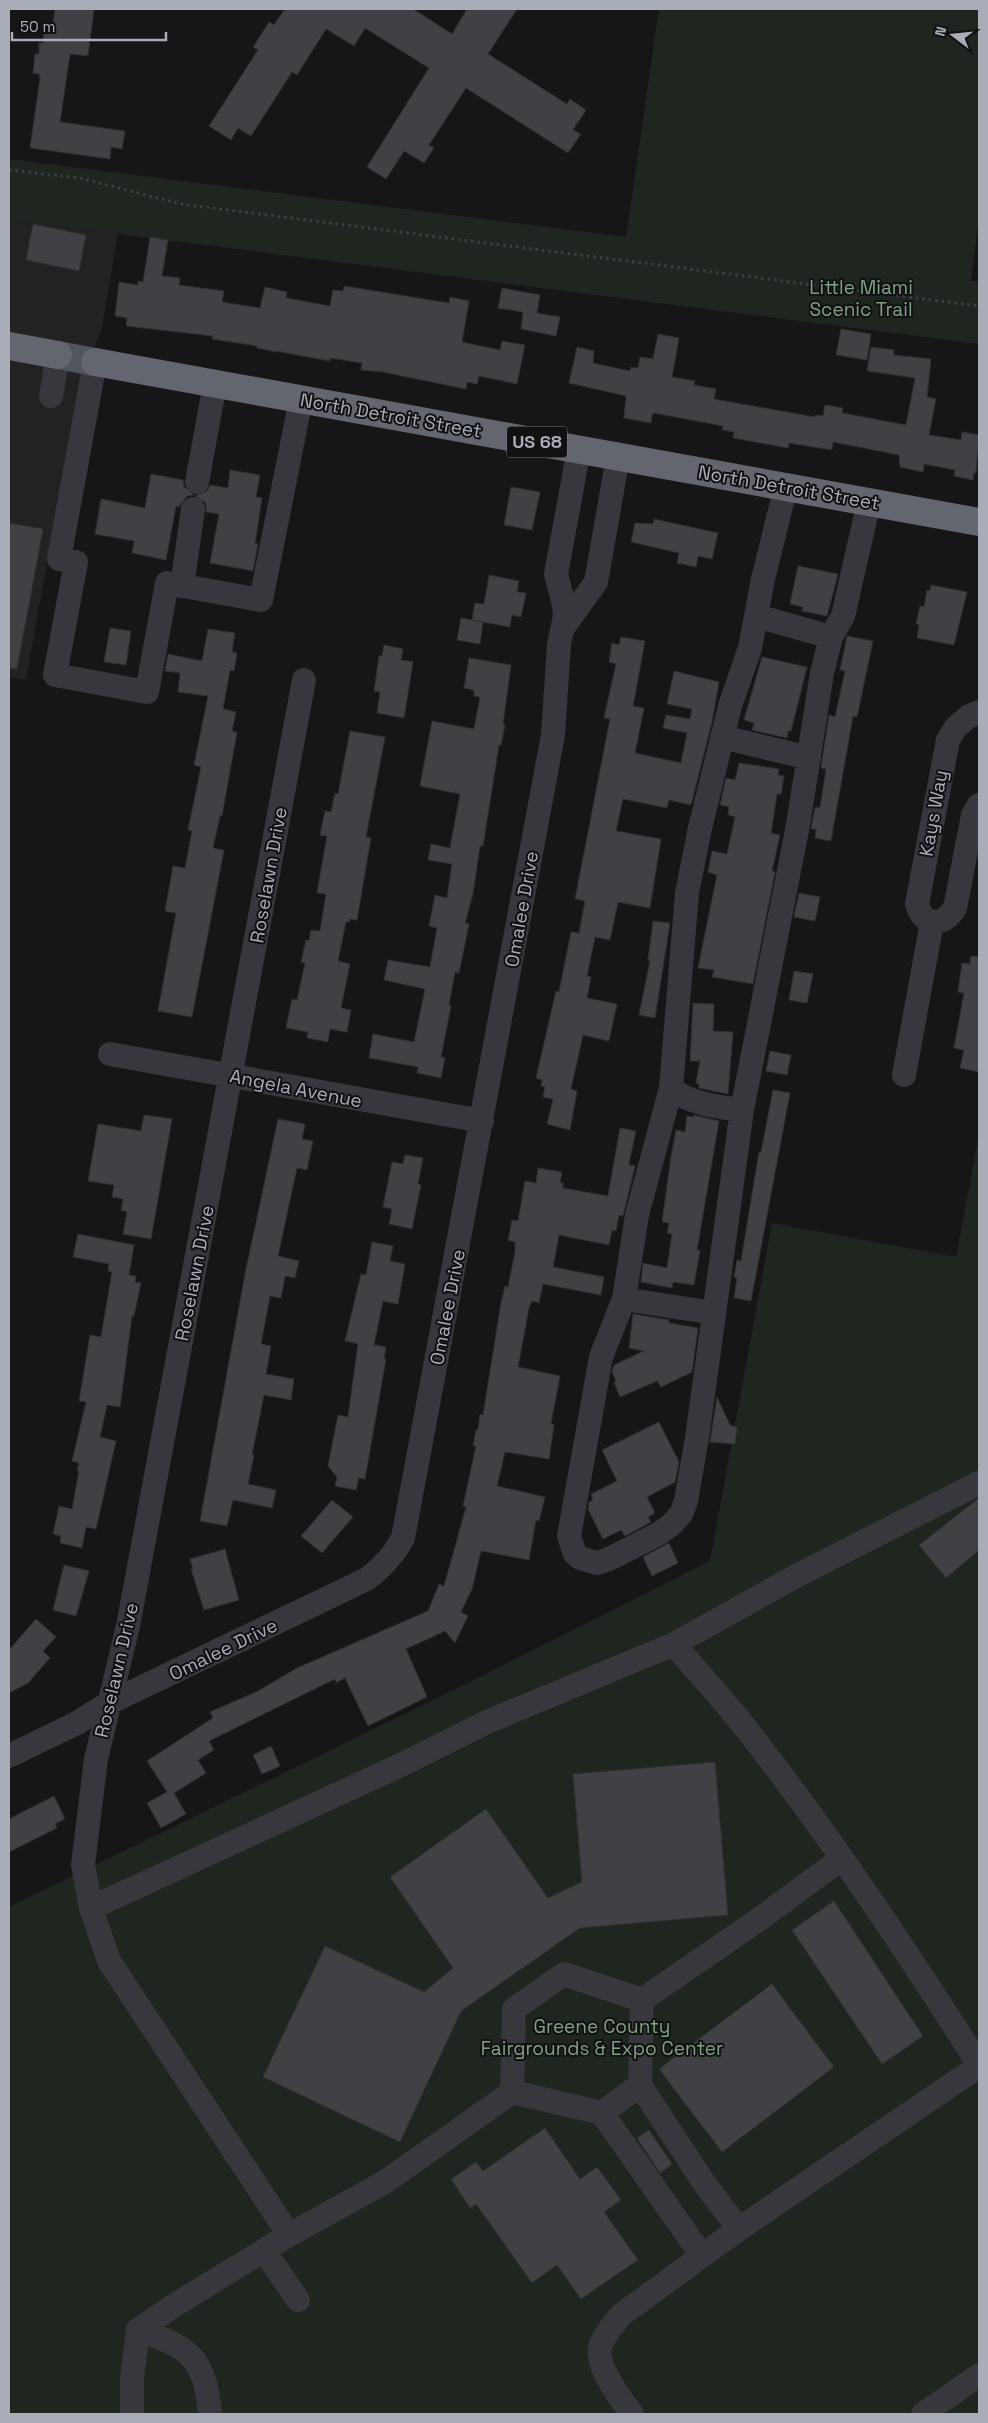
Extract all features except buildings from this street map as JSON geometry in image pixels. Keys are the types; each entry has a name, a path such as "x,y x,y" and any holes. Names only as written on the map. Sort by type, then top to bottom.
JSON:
{"highway":[{"name":"North Detroit Street","path":"9,346 58,355"},
{"name":"North Detroit Street","path":"95,362 979,522"}],"main road":[{"name":"North Detroit Street","path":"58,355 95,362"}],"street":[{"path":"51,396 58,355"},
{"path":"95,362 59,559 76,562 55,675 147,692 167,583 261,600 301,399"},
{"path":"197,482 215,384"},
{"name":"Omalee Drive","path":"9,1756 78,1722 109,1704 368,1579 382,1568 396,1552 407,1524 553,735 557,661 563,628 564,605 556,574 579,450"},
{"name":"Omalee Drive","path":"563,628 596,582 618,457"},
{"path":"786,486 750,648 722,737 700,828 688,893 671,1088 637,1215 624,1299 601,1357 569,1536 575,1554 586,1561 597,1563 608,1559 658,1534 680,1514 686,1502 697,1438 742,1110 798,825 822,673 831,637 843,616 869,502"},
{"path":"182,586 193,510"},
{"path":"757,616 831,637"},
{"name":"Roselawn Drive","path":"289,2235 109,1961 91,1908 83,1865 96,1758 128,1626 304,680"},
{"name":"Kays Way","path":"979,712 968,717 956,727 944,751 916,904 919,913 932,922 942,921 949,917 955,908 973,815 979,805"},
{"path":"722,737 809,758"},
{"path":"904,1075 932,922"},
{"name":"Angela Avenue","path":"110,1054 366,1102 482,1121"},
{"path":"671,1088 703,1103 742,1110"},
{"path":"624,1299 714,1313"},
{"path":"91,1908 404,1764 487,1722 674,1644 798,1575 979,1483"},
{"path":"632,2414 616,2392 604,2369 600,2349 609,2330 621,2315 739,2229 979,2065 936,1996 748,1730 674,1644"},
{"path":"642,2000 761,1918 841,1859"},
{"path":"512,2092 514,2009 564,1974 642,2000"},
{"path":"642,2000 640,2085 704,2183 739,2229"},
{"path":"602,2113 640,2085"},
{"path":"132,2414 132,2377 138,2330 178,2303 266,2252 289,2235 385,2182 512,2092 602,2113 702,2256"},
{"path":"266,2252 298,2300"},
{"path":"138,2330 167,2339 187,2352 200,2366 208,2391 210,2414"},
{"path":"923,2414 979,2375"}],"path":[{"path":"9,170 80,178 181,204 979,306"}],"shaded area":[{"path":"9,195 121,215 102,328 77,395 26,680 9,677"}],"green space":[{"name":"Little Miami Scenic Trail","path":"659,9 979,9 979,217 971,281 979,282 979,344 9,220 9,159 626,237"},
{"name":"Greene County Fairgrounds & Expo Center","path":"979,1134 979,2414 9,2414 9,1907 474,1680 710,1561 772,1223 956,1257"}]}
